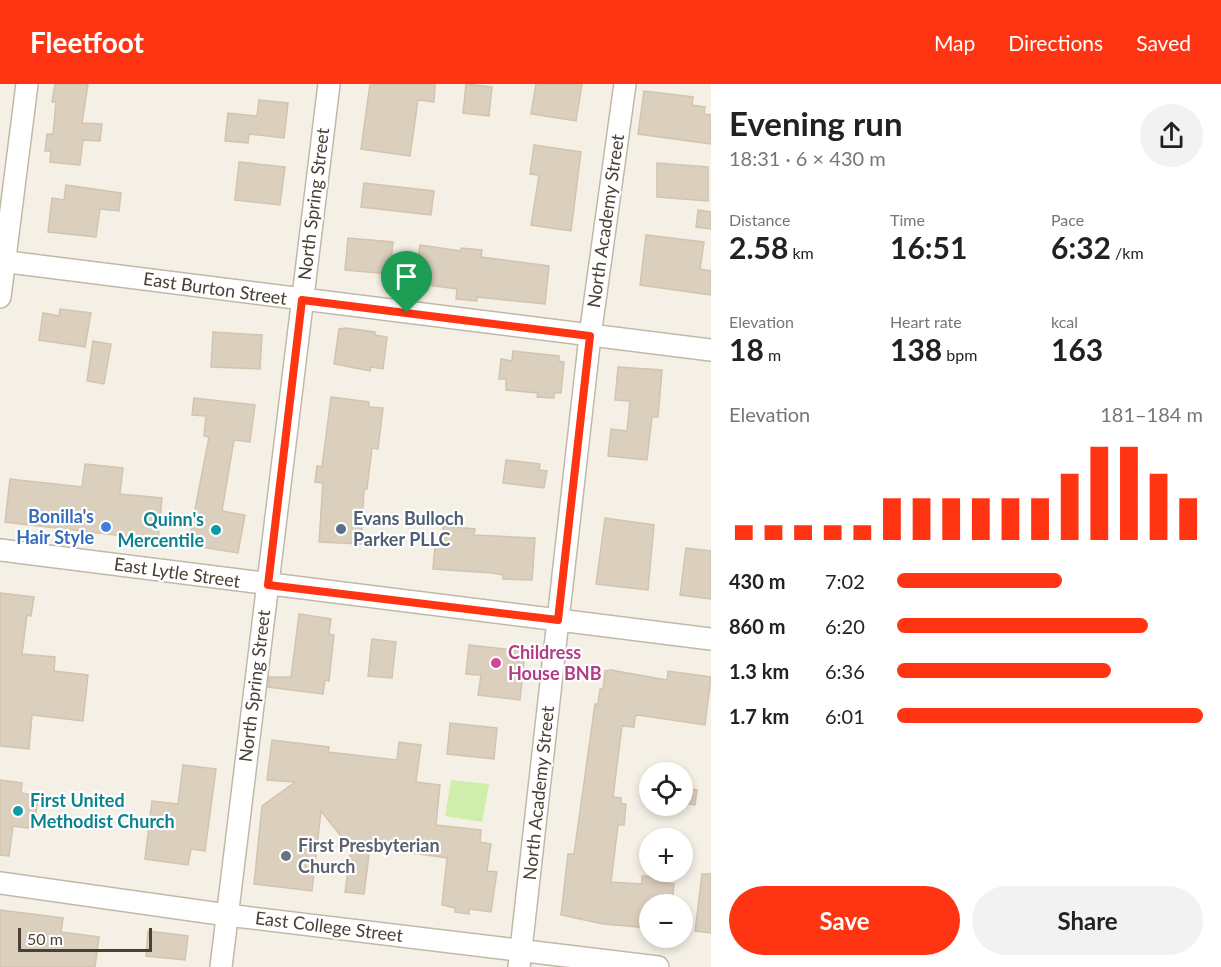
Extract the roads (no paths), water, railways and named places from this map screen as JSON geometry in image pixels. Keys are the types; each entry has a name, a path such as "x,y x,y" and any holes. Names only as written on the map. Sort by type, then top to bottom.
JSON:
{"street":[{"path":"0,297 2,261 27,84"},
{"name":"North Spring Street","path":"221,967 329,84"},
{"name":"North Academy Street","path":"520,959 590,336 625,84"},
{"name":"East Burton Street","path":"2,261 711,350"},
{"name":"East Lytle Street","path":"0,550 711,639"},
{"name":"East College Street","path":"0,883 520,959 658,967"}],"place":[{"name":"Bonilla's Hair Style","path":"106,527"},
{"name":"Evans Bulloch Parker PLLC","path":"341,529"},
{"name":"Quinn's Mercentile","path":"216,530"},
{"name":"Childress House BNB","path":"496,663"},
{"name":"First United Methodist Church","path":"18,811"},
{"name":"First Presbyterian Church","path":"286,856"}]}
